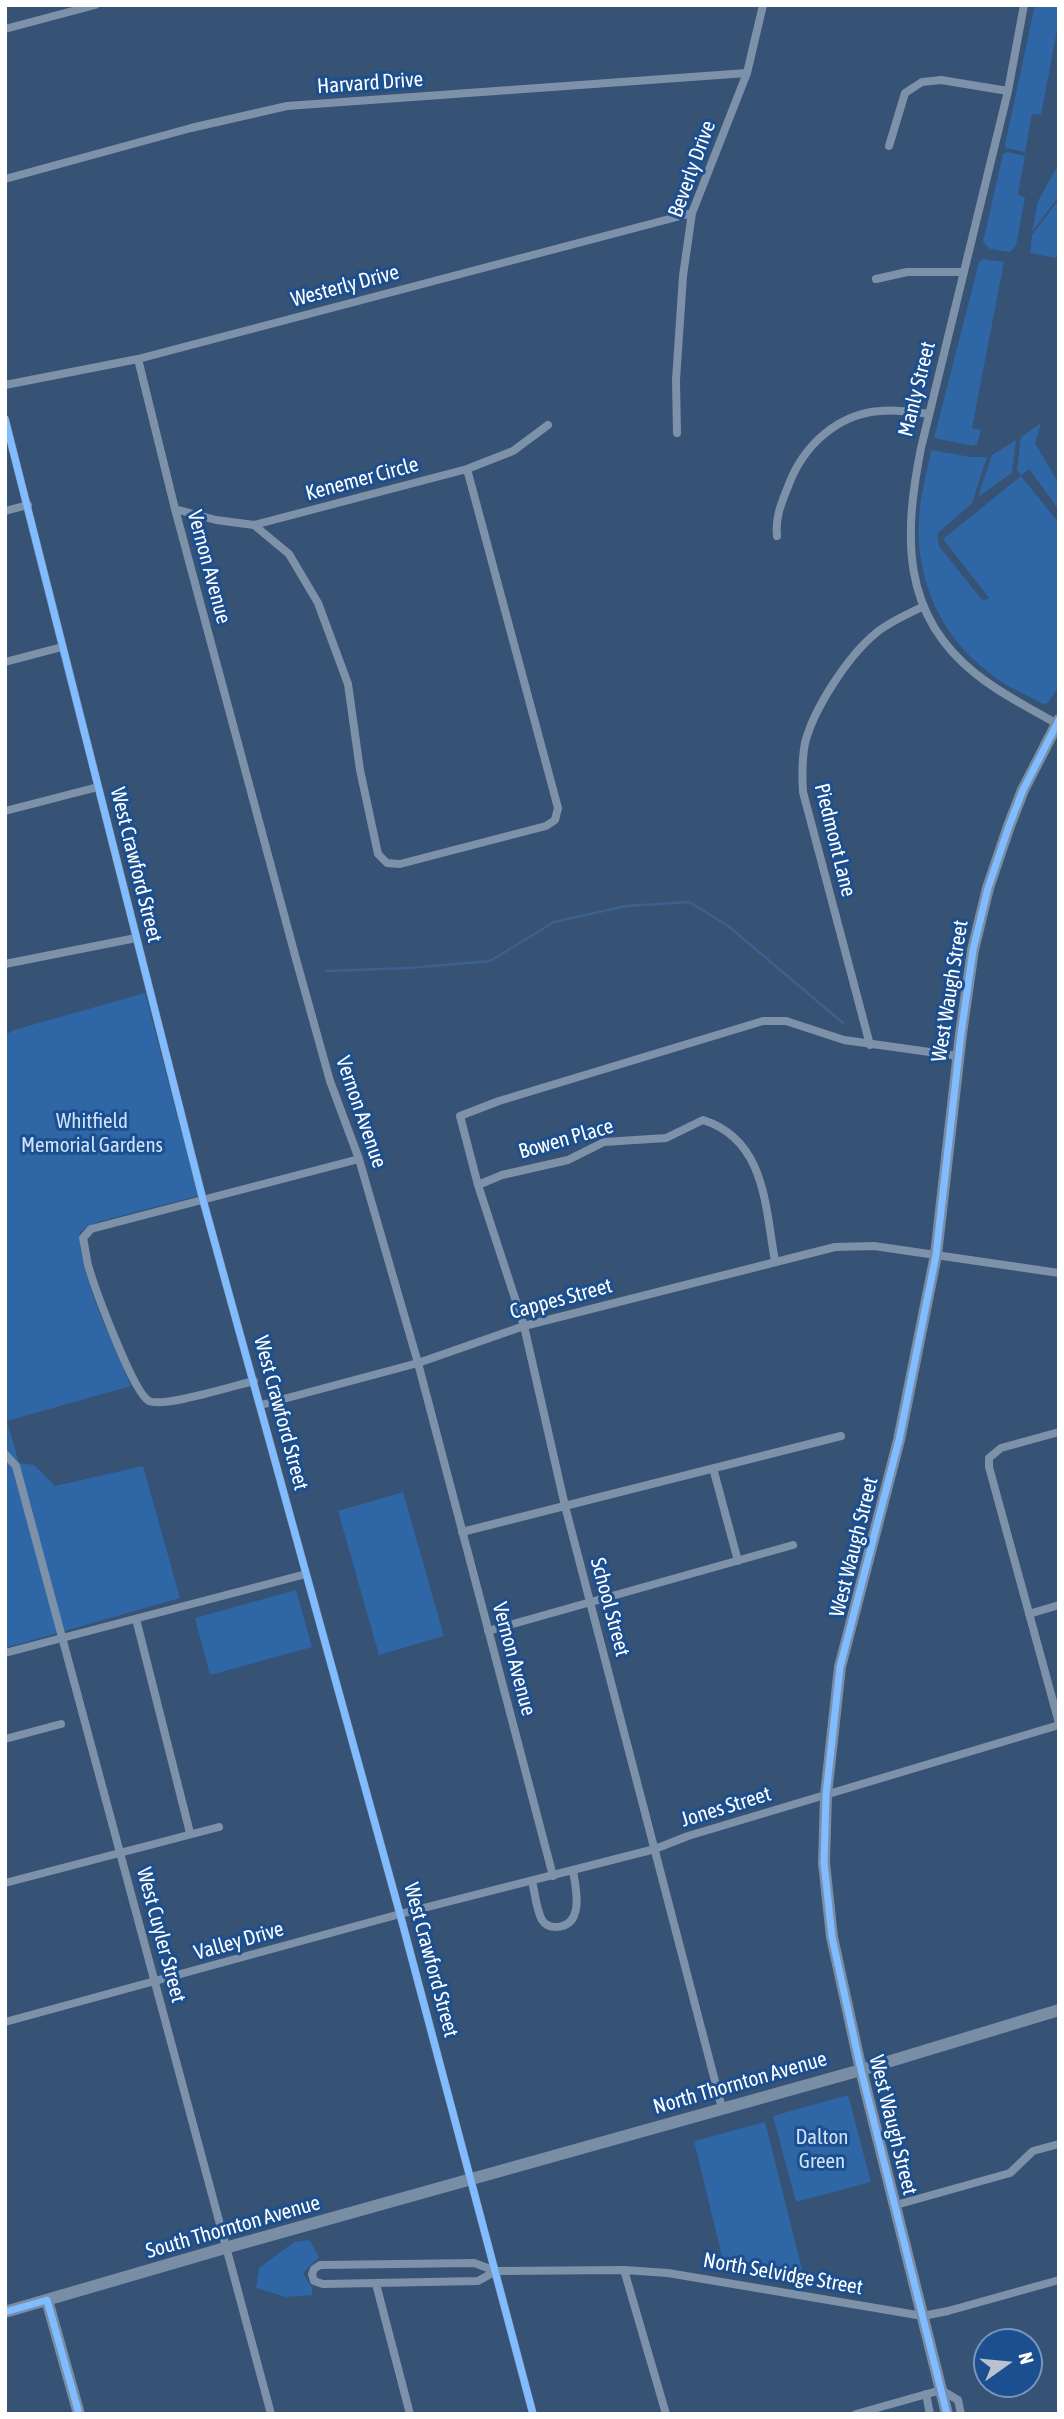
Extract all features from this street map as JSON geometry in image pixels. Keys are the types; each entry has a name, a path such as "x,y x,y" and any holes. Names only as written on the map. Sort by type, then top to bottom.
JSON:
{"street":[{"path":"5,29 95,5"},
{"name":"Beverly Drive","path":"677,433 676,380 683,276 692,213 747,73 763,5"},
{"name":"Manly Street","path":"1024,5 1008,92 929,414 911,495 909,522 912,566 924,607 945,644 994,688 1058,723"},
{"name":"Harvard Drive","path":"5,179 191,128 288,106 747,73"},
{"path":"889,146 905,93 922,82 942,80 1008,92"},
{"name":"Westerly Drive","path":"5,385 138,359 692,213"},
{"path":"876,279 907,272 964,272"},
{"name":"Vernon Avenue","path":"138,359 175,509 327,1069 359,1159 418,1363 553,1876"},
{"path":"778,536 777,514 793,474 802,458 830,429 846,419 880,411 929,414"},
{"name":"West Crawford Street","path":"5,419 203,1200 400,1914 533,2414"},
{"name":"Kenemer Circle","path":"175,509 216,520 254,525 467,469 513,450 548,425"},
{"path":"254,525 289,554 318,603 348,684 360,770 378,854 387,863 400,864 546,826 555,820 558,808 467,469"},
{"path":"5,510 28,505"},
{"name":"Piedmont Lane","path":"870,1045 803,792 802,773 806,743 813,722 852,659 878,631 924,607"},
{"path":"5,662 62,647"},
{"name":"West Waugh Street","path":"947,2414 861,2070 832,1937 824,1863 826,1795 840,1667 899,1440 936,1255 958,1056 973,950 988,888 1018,802 1058,723"},
{"path":"5,811 98,787"},
{"path":"5,964 136,938"},
{"name":"School Street","path":"722,2108 565,1506 524,1326 478,1185 460,1116 499,1101 654,1053 774,1020 786,1021 829,1037 870,1045"},
{"path":"870,1045 958,1056"},
{"name":"Bowen Place","path":"478,1185 502,1175 568,1160 604,1142 666,1138 703,1121 737,1139 753,1160 761,1182 775,1261"},
{"path":"254,1381 175,1401 149,1401 136,1386 101,1305 83,1238 92,1229 359,1159"},
{"name":"Cappes Street","path":"261,1405 418,1363 524,1326 835,1248 874,1246 1059,1273"},
{"path":"1059,1432 1001,1448 989,1458 989,1467 1059,1724"},
{"path":"462,1532 841,1436"},
{"name":"West Cuyler Street","path":"5,1454 16,1466 271,2414"},
{"path":"713,1468 738,1561"},
{"path":"488,1631 793,1545"},
{"path":"5,1653 306,1574"},
{"path":"1029,1614 1059,1605"},
{"path":"136,1619 190,1833"},
{"path":"5,1739 61,1724"},
{"name":"Jones Street","path":"400,1914 655,1849 688,1836 1059,1724"},
{"path":"5,1883 219,1827"},
{"path":"532,1881 541,1919 546,1925 563,1926 576,1911 578,1898 573,1871"},
{"name":"Valley Drive","path":"5,2022 400,1914"},
{"name":"North Thornton Avenue","path":"471,2179 861,2070 1059,2010"},
{"path":"896,2205 1010,2173 1032,2151 1059,2144"},
{"name":"South Thornton Avenue","path":"5,2312 471,2179"},
{"path":"474,2263 496,2271 478,2281 376,2284 323,2284 314,2281 312,2274 316,2266 325,2264 474,2263"},
{"path":"624,2270 666,2414"},
{"name":"North Selvidge Street","path":"496,2271 624,2270 704,2278 923,2316 1059,2280"},
{"path":"376,2284 410,2414"},
{"path":"47,2300 79,2414"},
{"path":"856,2414 941,2390 958,2400 961,2414"},
{"path":"926,2395 930,2414"}],"green space":[{"path":"1035,5 1059,5 1059,20 1041,115 1032,114 1025,152 1006,148 1005,145"},
{"path":"1007,152 1025,156 1018,194 1025,198 1016,246 1010,252 990,249 983,242 1003,154"},
{"path":"1057,167 1059,196 1032,232 1038,201"},
{"path":"1057,202 1059,251 1056,258 1030,253 1032,235"},
{"path":"983,259 1004,262 972,428 981,430 977,444 972,446 934,438 979,262"},
{"path":"1041,423 1035,443 1059,484 1059,510 1029,469 1021,476 1017,469 1021,437"},
{"path":"1016,440 1012,473 978,497 992,455"},
{"path":"931,450 987,457 972,503 937,534 939,546 983,601 989,598 943,539 1021,476 1059,523 1059,686 1048,703 1043,704 993,676 970,657 944,623 934,604 921,563 919,519"},
{"name":"Whitfield Memorial Gardens","path":"145,993 198,1196 97,1222 80,1232 84,1267 107,1331 131,1386 7,1421 19,1463 34,1465 55,1486 143,1466 180,1598 5,1648 5,1035 14,1030"},
{"path":"403,1492 444,1636 379,1655 338,1511"},
{"path":"296,1590 312,1647 210,1675 195,1618"},
{"name":"Dalton Green","path":"848,2095 871,2182 796,2202 773,2116"},
{"path":"765,2122 805,2281 725,2269 694,2141"},
{"path":"310,2240 319,2257 303,2273 312,2288 312,2295 286,2297 256,2288 259,2268 294,2242"}],"waterway":[{"path":"326,971 490,961 554,922 626,906 689,902 727,925 843,1023"}],"cycle path":[{"path":"5,419 203,1200 400,1914 533,2414"},
{"path":"947,2414 861,2070 832,1937 824,1863 826,1795 840,1667 899,1440 936,1255 973,950 988,888 1009,826 1023,790 1059,720"},
{"path":"5,2312 47,2300 79,2414"}]}
